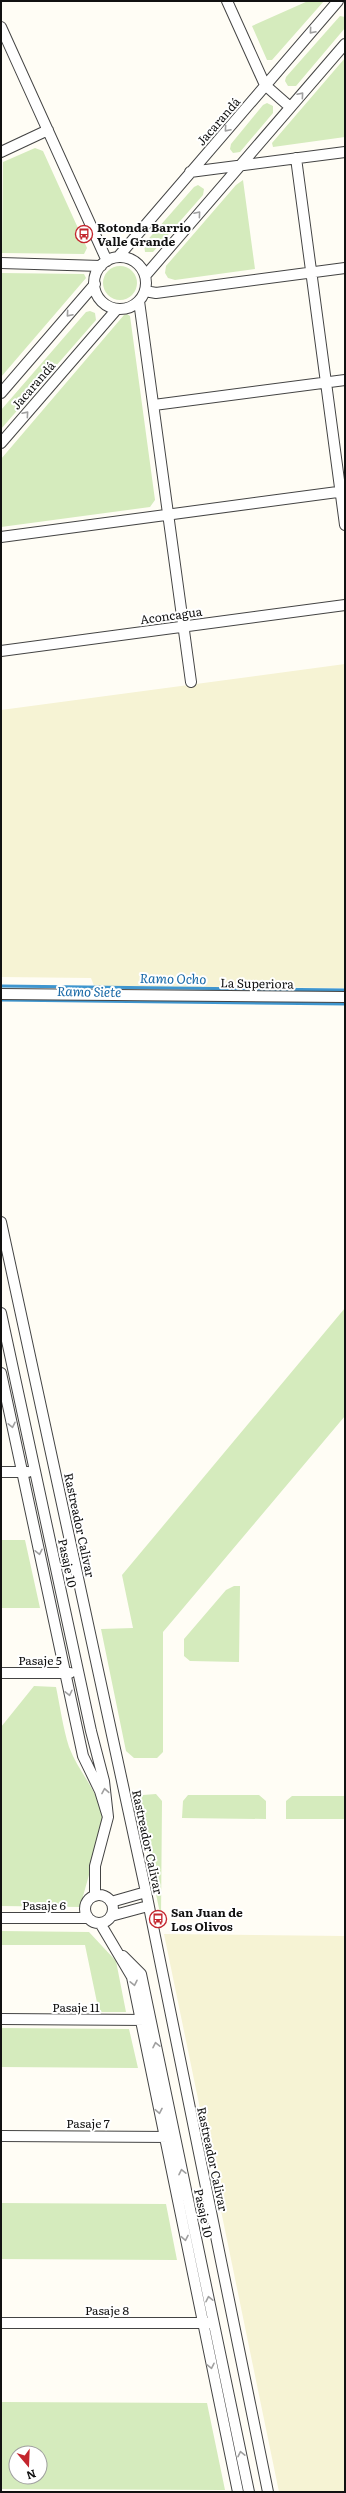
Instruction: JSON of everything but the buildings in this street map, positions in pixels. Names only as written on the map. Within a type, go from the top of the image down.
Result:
[{"type":"street","points":[[227,1],[265,85],[290,107]]},
{"type":"street","name":"Jacarandá","points":[[1,393],[94,284],[95,278],[104,263],[118,257],[338,1]]},
{"type":"street","points":[[1,27],[48,130],[104,263],[1,263]]},
{"type":"street","points":[[145,276],[345,44]]},
{"type":"street","points":[[1,152],[48,130]]},
{"type":"street","points":[[190,172],[345,152]]},
{"type":"street","points":[[296,158],[326,382],[343,492],[345,525]]},
{"type":"street","points":[[94,284],[99,298],[110,307],[117,309],[129,307],[139,301],[145,291],[145,276],[138,264],[132,260],[118,257]]},
{"type":"street","points":[[145,291],[156,293],[345,268]]},
{"type":"street","points":[[139,301],[191,682]]},
{"type":"street","name":"Jacarandá","points":[[1,443],[117,309]]},
{"type":"street","points":[[154,405],[345,380]]},
{"type":"street","points":[[1,537],[343,492]]},
{"type":"street","name":"Aconcagua","points":[[1,651],[345,605]]},
{"type":"street","name":"La Superiora","points":[[1,994],[345,997]]},
{"type":"street","name":"Rastreador Calivar","points":[[1,1222],[146,1892],[268,2492]]},
{"type":"street","name":"Pasaje 10","points":[[1,1313],[78,1672],[104,1781],[108,1818],[95,1866],[95,1896]]},
{"type":"street","points":[[1,1373],[64,1673],[83,1756],[100,1791],[108,1818]]},
{"type":"street","points":[[1,1472],[36,1472]]},
{"type":"street","name":"Pasaje 5","points":[[1,1673],[78,1672]]},
{"type":"street","points":[[111,1902],[146,1892]]},
{"type":"street","points":[[111,1916],[111,1902],[104,1896],[95,1896],[85,1905],[87,1918],[100,1924],[111,1916],[148,1906]]},
{"type":"street","name":"Pasaje 6","points":[[1,1918],[87,1918]]},
{"type":"street","name":"Pasaje 10","points":[[100,1924],[132,1977],[146,2020],[175,2137],[249,2492]]},
{"type":"street","name":"Pasaje 11","points":[[1,2020],[146,2020]]},
{"type":"street","name":"Pasaje 10","points":[[146,2020],[164,2137],[238,2492]]},
{"type":"street","name":"Pasaje 7","points":[[1,2136],[175,2137]]},
{"type":"street","name":"Pasaje 8","points":[[1,2323],[214,2323]]},
{"type":"shaded area","points":[[345,664],[345,988],[94,986],[91,978],[1,977],[1,710]]},
{"type":"shaded area","points":[[164,1934],[345,1936],[345,2492],[279,2492]]},
{"type":"green space","points":[[308,1],[324,1],[272,60],[267,60],[252,26]]},
{"type":"green space","points":[[340,16],[345,17],[345,28],[296,86],[288,86],[285,81],[286,77]]},
{"type":"green space","points":[[345,58],[345,137],[273,147],[272,143]]},
{"type":"green space","points":[[267,103],[273,106],[273,113],[240,152],[233,153],[230,149],[231,144],[263,105]]},
{"type":"green space","points":[[35,148],[43,151],[87,248],[84,254],[2,253],[3,162]]},
{"type":"green space","points":[[243,180],[255,269],[175,280],[168,278],[165,273],[166,266],[236,185]]},
{"type":"green space","points":[[198,185],[204,189],[203,195],[153,252],[145,252],[144,244],[194,187]]},
{"type":"green space","points":[[123,266],[132,271],[136,276],[136,290],[132,295],[127,299],[117,300],[113,299],[104,290],[103,280],[104,276],[113,267]]},
{"type":"green space","points":[[1,273],[84,274],[86,278],[1,377]]},
{"type":"green space","points":[[90,311],[95,313],[96,320],[1,429],[1,410],[86,312]]},
{"type":"green space","points":[[127,314],[130,316],[155,500],[150,507],[1,527],[1,459],[124,315]]},
{"type":"green space","points":[[345,1308],[345,1416],[163,1632],[163,1752],[157,1758],[134,1758],[126,1751],[101,1629],[133,1628],[122,1575]]},
{"type":"green space","points":[[1,1540],[25,1540],[40,1608],[1,1608]]},
{"type":"green space","points":[[234,1586],[240,1586],[239,1662],[190,1661],[184,1656],[184,1639],[226,1590]]},
{"type":"green space","points":[[34,1686],[56,1687],[63,1725],[69,1747],[73,1757],[95,1794],[102,1814],[103,1825],[80,1907],[1,1906],[1,1727]]},
{"type":"green space","points":[[156,1794],[162,1801],[161,1918],[137,1803],[143,1795]]},
{"type":"green space","points":[[188,1795],[259,1795],[266,1801],[266,1819],[182,1818],[183,1801]]},
{"type":"green space","points":[[292,1796],[345,1796],[345,1819],[286,1819],[286,1801]]},
{"type":"green space","points":[[1,1931],[89,1932],[116,1961],[126,2012],[99,2012],[85,1945],[1,1945]]},
{"type":"green space","points":[[1,2028],[129,2029],[138,2068],[1,2067]]},
{"type":"green space","points":[[1,2203],[166,2204],[177,2260],[1,2259]]},
{"type":"green space","points":[[1,2402],[207,2403],[225,2490],[1,2489]]},
{"type":"waterway","name":"Ramo Ocho","points":[[1,986],[345,990]]},
{"type":"waterway","name":"Ramo Siete","points":[[1,1000],[345,1004]]},
{"type":"place","name":"Rotonda Barrio Valle Grande","points":[[84,234]]},
{"type":"place","name":"San Juan de Los Olivos","points":[[158,1919]]}]
